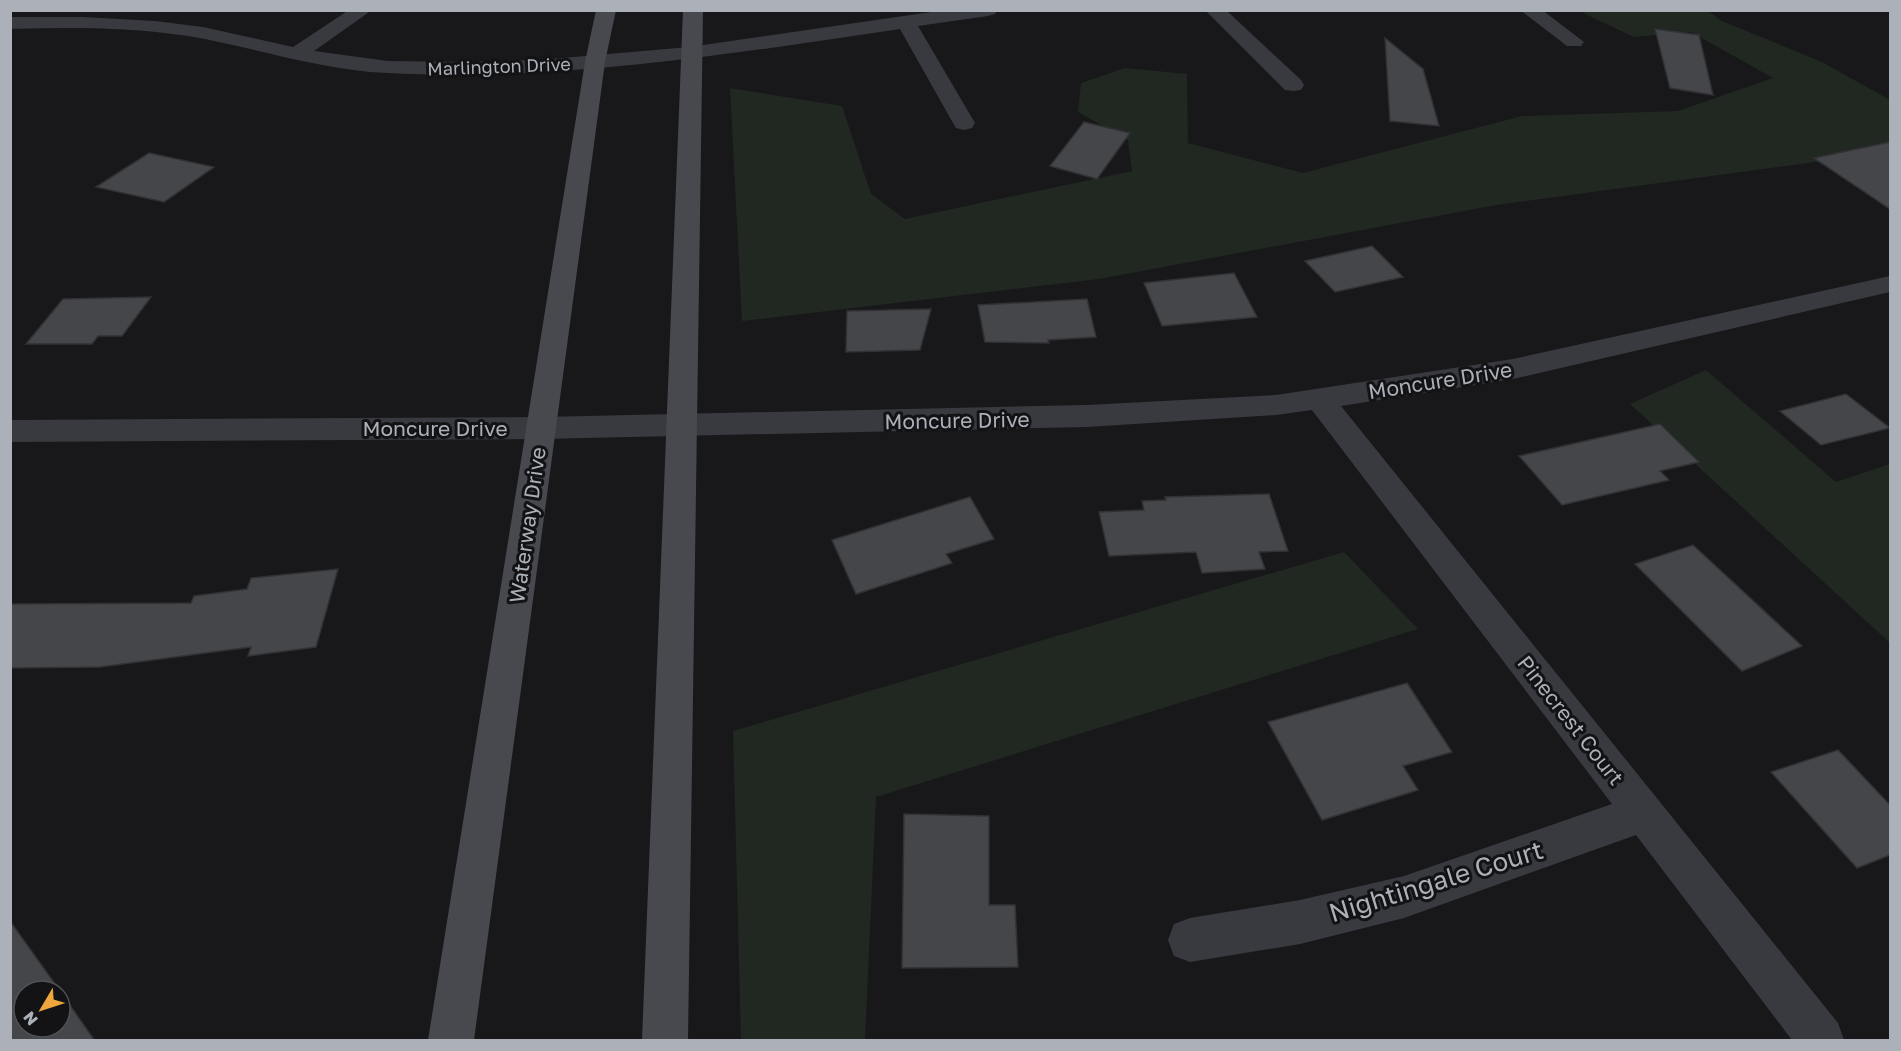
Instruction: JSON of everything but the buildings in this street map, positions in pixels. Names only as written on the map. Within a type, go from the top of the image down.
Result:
[{"type":"street","points":[[299,52],[363,10]]},
{"type":"street","name":"Waterway Drive","points":[[451,1041],[595,62],[606,10]]},
{"type":"street","points":[[665,1041],[693,10]]},
{"type":"street","name":"Marlington Drive","points":[[10,23],[119,16],[344,63],[418,69],[505,68],[692,53],[988,10]]},
{"type":"street","points":[[1214,10],[1293,85]]},
{"type":"street","points":[[1529,10],[1574,42]]},
{"type":"street","points":[[906,22],[964,123]]},
{"type":"street","name":"Moncure Drive","points":[[10,431],[541,428],[924,421],[1087,416],[1276,405],[1513,369],[1890,284]]},
{"type":"street","name":"Pinecrest Court","points":[[1320,400],[1821,1041]]},
{"type":"street","name":"Nightingale Court","points":[[1190,940],[1300,922],[1404,897],[1643,813]]},
{"type":"shaded area","points":[[1593,10],[1708,11],[1722,21],[1822,62],[1890,100],[1890,152],[1496,205],[1099,279],[742,321],[730,88],[842,106],[871,194],[905,219],[1132,171],[1128,140],[1078,112],[1081,83],[1125,68],[1187,74],[1188,143],[1303,173],[1522,116],[1678,111],[1773,78],[1691,32],[1634,37],[1583,13]]},
{"type":"shaded area","points":[[1706,370],[1836,482],[1890,464],[1890,643],[1630,404]]},
{"type":"shaded area","points":[[1344,552],[1418,629],[876,797],[865,1040],[741,1040],[733,731]]}]
